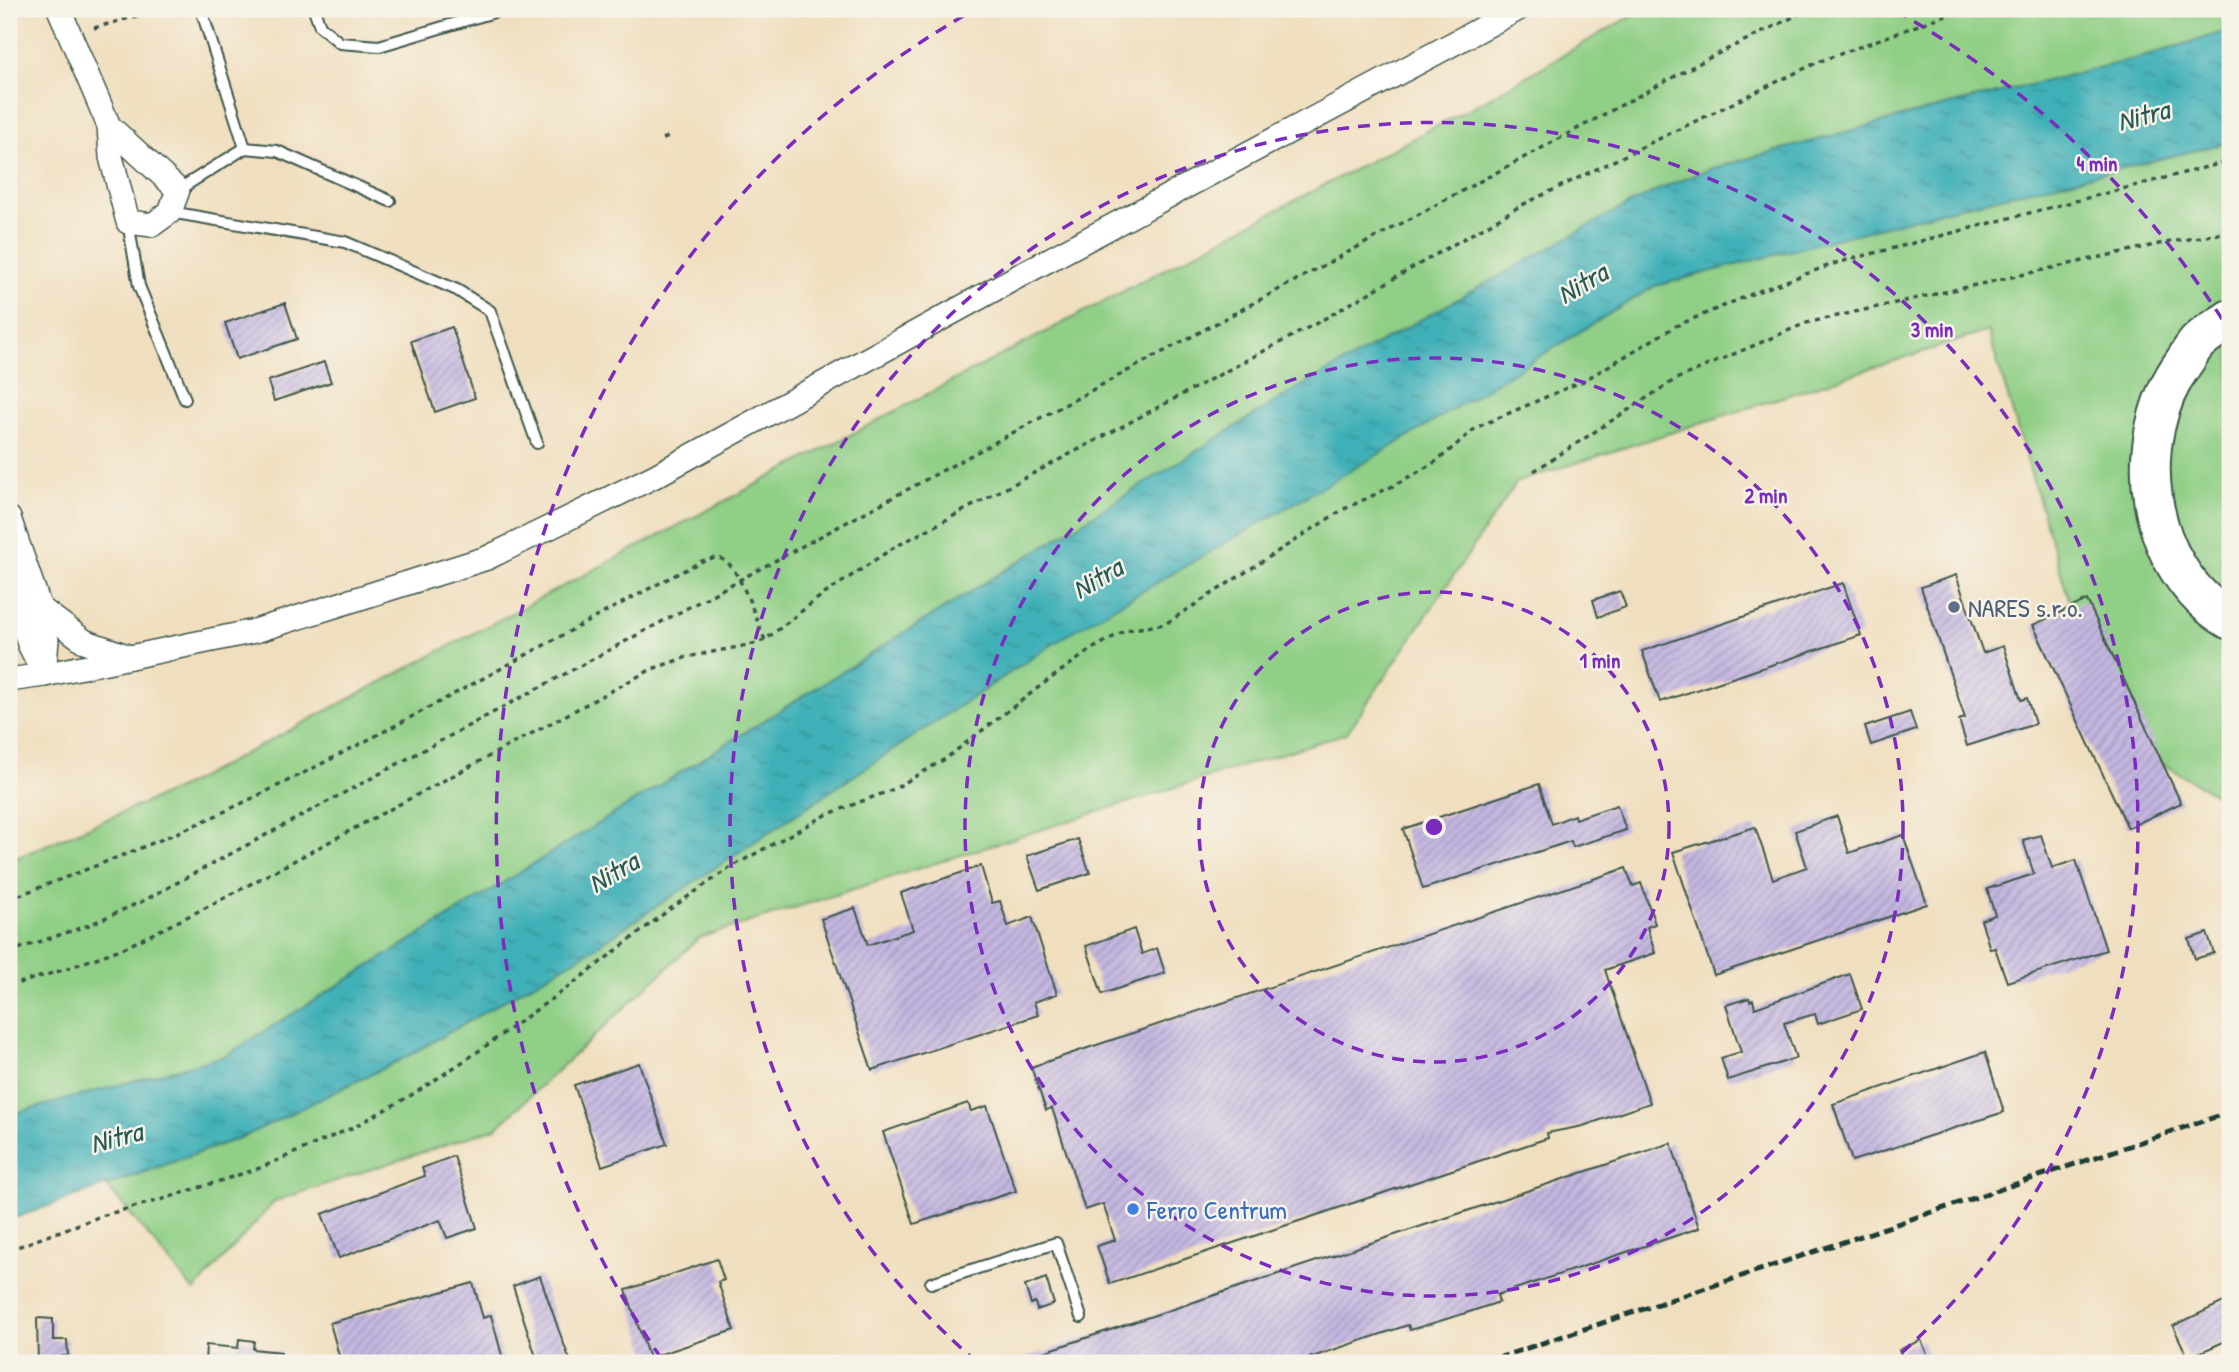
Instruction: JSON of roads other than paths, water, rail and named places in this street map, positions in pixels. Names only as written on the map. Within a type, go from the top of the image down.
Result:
[{"type":"highway","points":[[2230,319],[2199,341],[2173,376],[2157,415],[2150,453],[2150,492],[2174,562],[2196,592],[2230,620]]},
{"type":"highway","points":[[2230,337],[2209,354],[2186,381],[2169,421],[2162,454],[2164,489],[2173,528],[2187,557],[2206,584],[2230,603]]},
{"type":"street","points":[[59,9],[109,126],[111,157],[128,222],[152,225],[170,212],[178,190],[109,126]]},
{"type":"street","points":[[9,680],[255,631],[487,558],[655,476],[1015,278],[1518,9]]},
{"type":"street","points":[[9,518],[17,542],[29,608],[47,640],[44,675]]},
{"type":"street","points":[[29,608],[59,620],[84,641],[130,657]]},
{"type":"street","points":[[9,637],[29,608]]},
{"type":"lane","points":[[201,9],[245,148]]},
{"type":"lane","points":[[314,9],[320,26],[340,43],[379,47],[503,9]]},
{"type":"lane","points":[[178,190],[245,148],[277,151],[390,201]]},
{"type":"lane","points":[[170,212],[345,242],[457,290],[490,312],[537,443]]},
{"type":"lane","points":[[128,222],[139,286],[186,399]]},
{"type":"lane","points":[[930,1283],[1056,1243],[1081,1317]]},
{"type":"water","name":"Nitra","points":[[2230,30],[2230,142],[1943,211],[1655,286],[1398,443],[1070,633],[583,955],[408,1056],[245,1136],[9,1220],[9,1115],[225,1056],[1293,391],[1614,212],[1662,188],[1710,169],[1905,116],[2143,57]]},
{"type":"railway","points":[[1483,1363],[2230,1112]]},
{"type":"place","name":"NARES s.r.o.","points":[[1954,607]]},
{"type":"place","name":"Ferro Centrum","points":[[1133,1209]]}]
